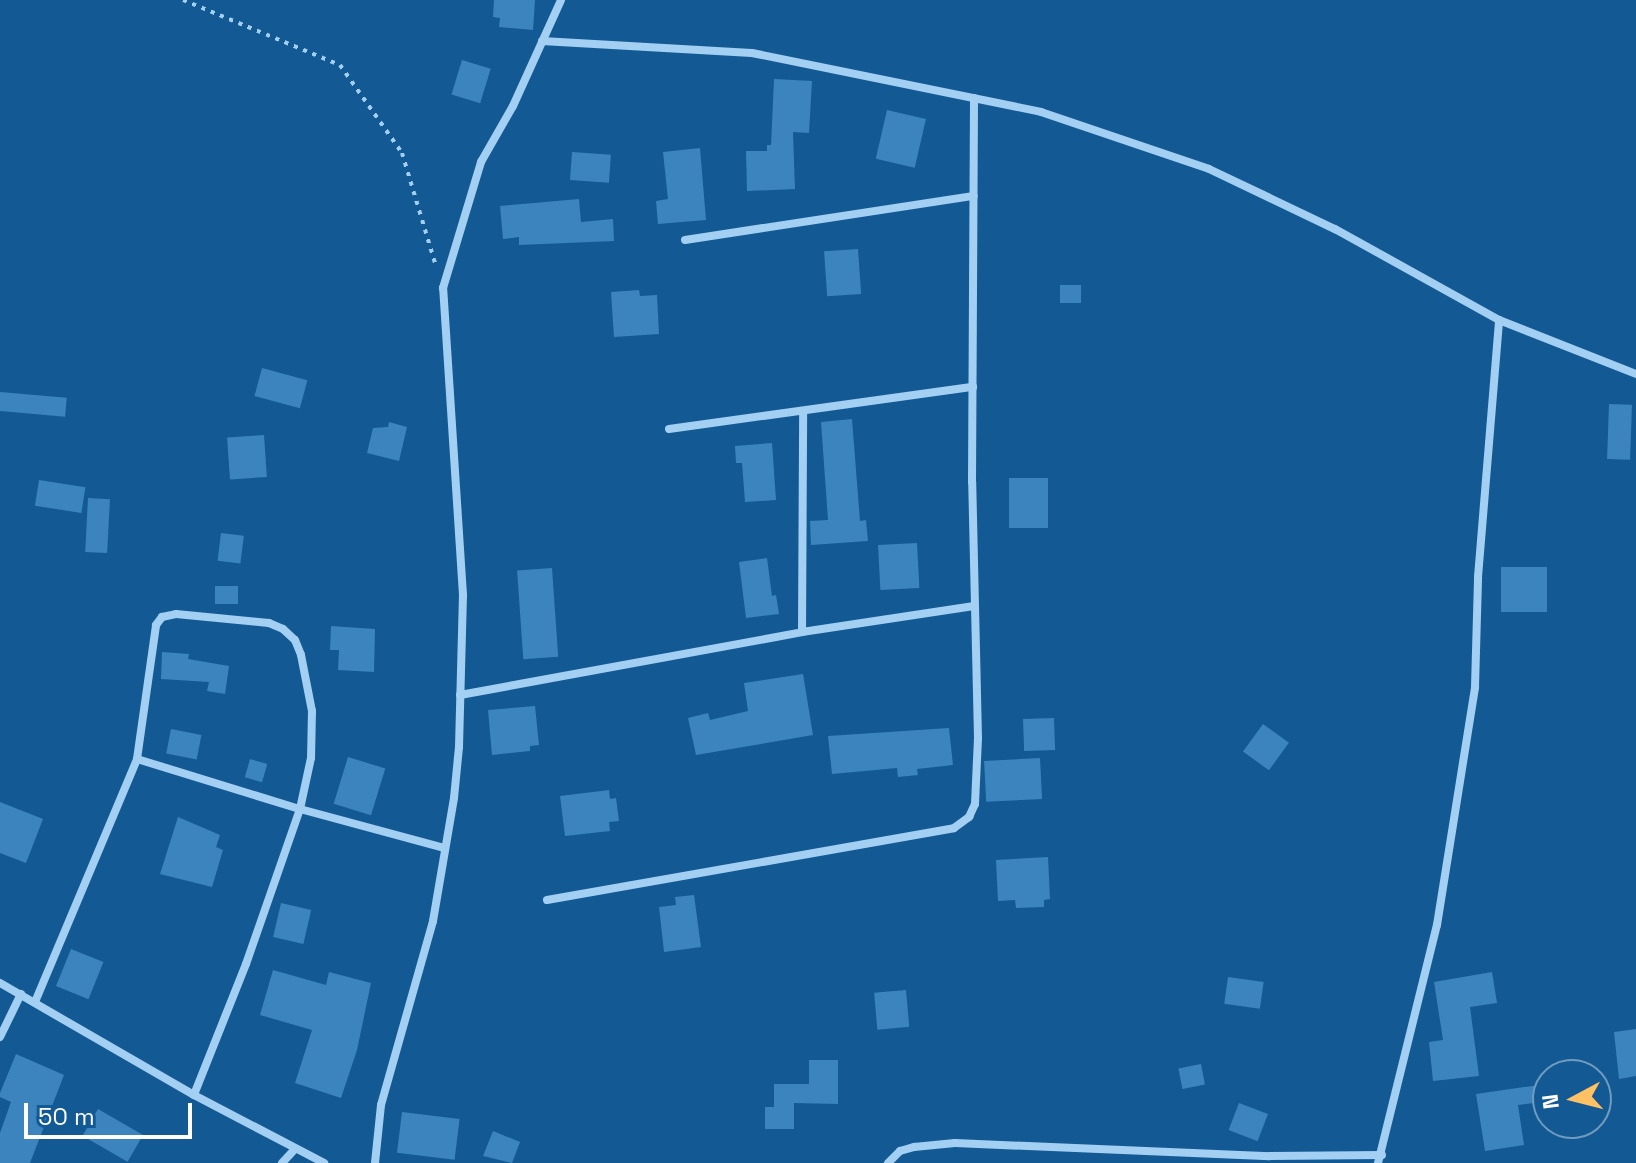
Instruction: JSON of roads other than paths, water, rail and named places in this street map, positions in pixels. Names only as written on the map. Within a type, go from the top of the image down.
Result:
[{"type":"street","points":[[375,1163],[381,1105],[433,921],[454,798],[463,595],[443,288],[481,162],[513,106],[561,0]]},
{"type":"street","points":[[542,41],[752,53],[1041,112],[1209,169],[1335,229],[1499,320],[1636,374]]},
{"type":"street","points":[[547,900],[954,828],[969,817],[975,804],[978,738],[974,606],[974,98]]},
{"type":"street","points":[[685,240],[974,196]]},
{"type":"street","points":[[888,1163],[900,1151],[955,1143],[1380,1159],[1437,925],[1475,687],[1478,577],[1499,320]]},
{"type":"street","points":[[669,429],[973,387]]},
{"type":"street","points":[[802,632],[803,411]]},
{"type":"street","points":[[460,695],[802,632],[974,606]]},
{"type":"street","points":[[35,1002],[137,759],[153,642],[162,617],[176,614],[269,623],[283,629],[295,640],[312,711],[311,758],[300,809],[194,1095]]},
{"type":"street","points":[[137,759],[300,809],[445,848]]},
{"type":"street","points":[[0,983],[194,1095],[324,1163]]},
{"type":"street","points":[[0,1037],[21,994]]},
{"type":"street","points":[[282,1163],[294,1150]]}]
